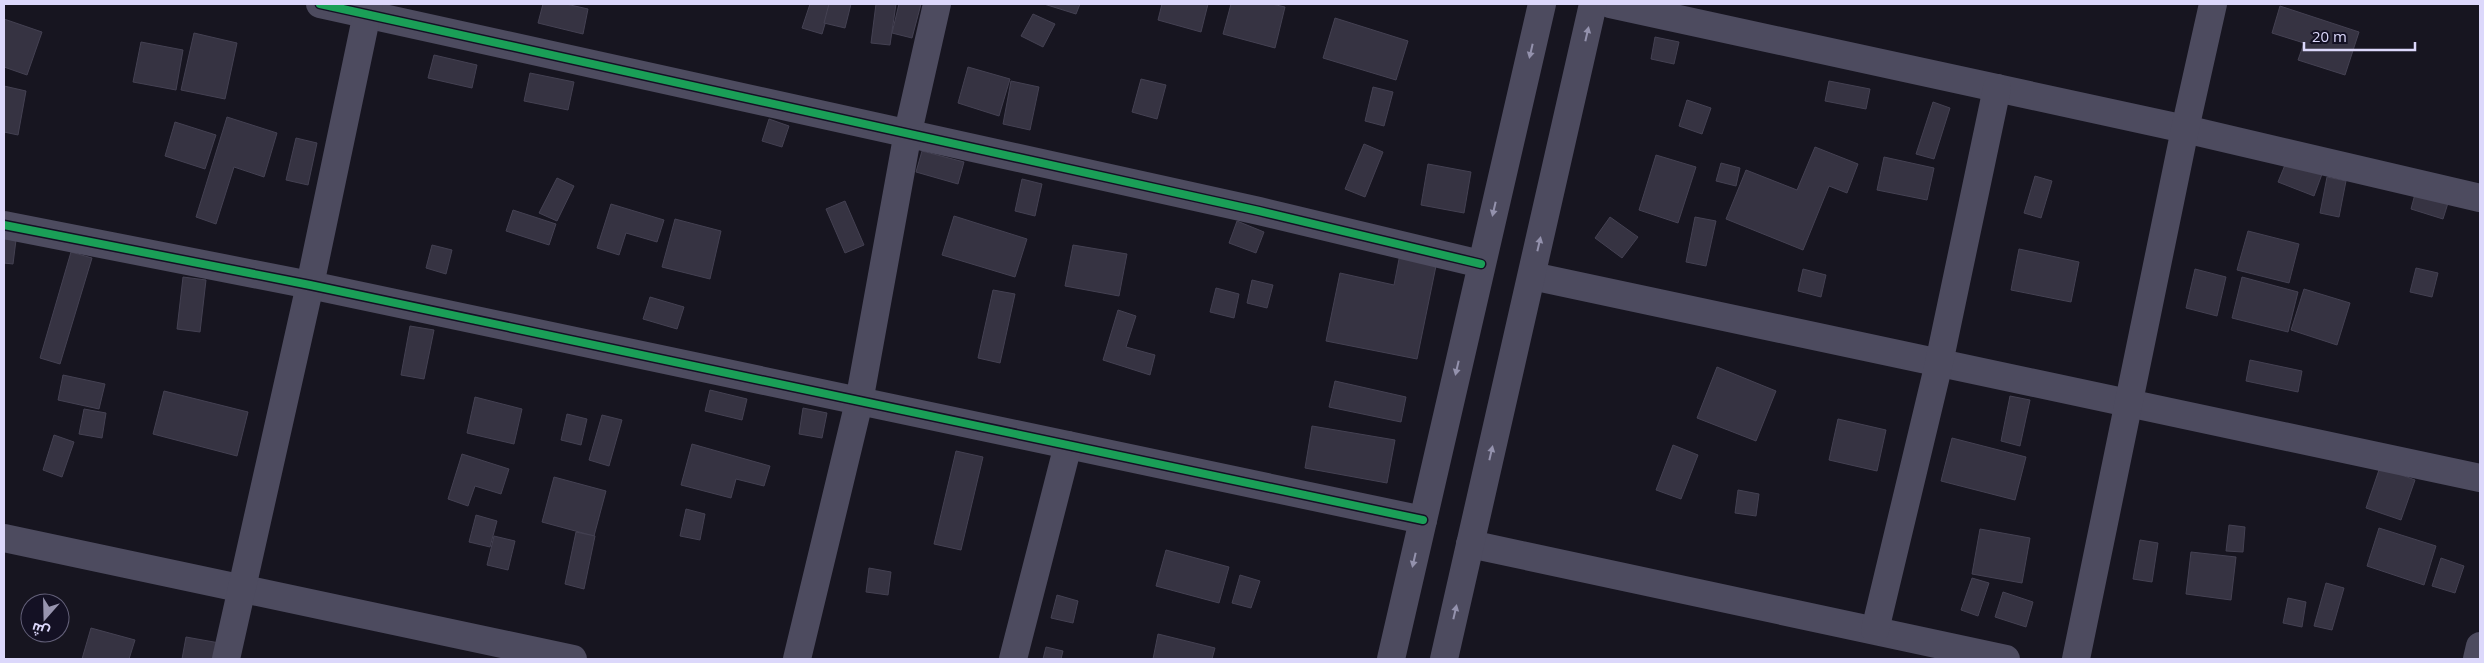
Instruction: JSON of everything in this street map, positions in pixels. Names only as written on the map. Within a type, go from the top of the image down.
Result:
[{"type":"street","points":[[320,4],[368,8],[908,132],[1259,210],[1481,264]]},
{"type":"street","points":[[797,659],[859,402],[908,132],[937,4]]},
{"type":"street","points":[[1391,659],[1542,4]]},
{"type":"street","points":[[1444,659],[1593,4]]},
{"type":"street","points":[[1610,4],[2185,129],[2480,198]]},
{"type":"street","points":[[2076,659],[2185,129],[2213,4]]},
{"type":"street","points":[[226,659],[310,285],[368,8]]},
{"type":"street","points":[[1875,630],[1939,363],[1997,88]]},
{"type":"street","points":[[4,225],[310,285],[1423,520]]},
{"type":"street","points":[[1532,276],[2480,478]]},
{"type":"street","points":[[1013,659],[1068,445]]},
{"type":"street","points":[[4,538],[573,659]]},
{"type":"street","points":[[1470,544],[2006,659]]},
{"type":"street","points":[[2477,659],[2480,646]]},
{"type":"building","points":[[543,4],[566,4],[588,9],[583,34],[538,23]]},
{"type":"building","points":[[810,4],[831,4],[822,34],[802,28]]},
{"type":"building","points":[[829,4],[851,4],[845,28],[824,23]]},
{"type":"building","points":[[876,4],[896,4],[890,45],[871,43]]},
{"type":"building","points":[[899,4],[921,4],[912,38],[892,33]]},
{"type":"building","points":[[1044,4],[1080,4],[1076,14]]},
{"type":"building","points":[[1162,4],[1208,4],[1201,32],[1158,20]]},
{"type":"building","points":[[1231,4],[1272,4],[1285,7],[1275,48],[1223,34]]},
{"type":"building","points":[[2280,6],[2359,32],[2345,75],[2298,60],[2304,43],[2272,33]]},
{"type":"building","points":[[1033,14],[1055,24],[1043,47],[1021,36]]},
{"type":"building","points":[[1335,18],[1408,41],[1396,80],[1323,58]]},
{"type":"building","points":[[4,19],[42,32],[27,75],[4,67]]},
{"type":"building","points":[[194,33],[237,43],[225,99],[181,90]]},
{"type":"building","points":[[1655,37],[1679,42],[1674,64],[1651,59]]},
{"type":"building","points":[[141,42],[183,50],[176,90],[133,82]]},
{"type":"building","points":[[434,55],[477,65],[472,88],[428,78]]},
{"type":"building","points":[[968,67],[1010,79],[999,116],[958,103]]},
{"type":"building","points":[[530,73],[574,82],[568,110],[524,101]]},
{"type":"building","points":[[1141,79],[1166,85],[1157,119],[1132,112]]},
{"type":"building","points":[[1011,81],[1039,87],[1030,130],[1003,124]]},
{"type":"building","points":[[1829,81],[1870,89],[1866,109],[1825,101]]},
{"type":"building","points":[[4,86],[26,91],[18,135],[4,132]]},
{"type":"building","points":[[1373,87],[1393,92],[1384,126],[1365,121]]},
{"type":"building","points":[[1687,100],[1711,108],[1702,134],[1679,126]]},
{"type":"building","points":[[1933,102],[1950,108],[1934,159],[1916,154]]},
{"type":"building","points":[[227,117],[277,133],[264,177],[234,167],[216,224],[196,217]]},
{"type":"building","points":[[769,119],[789,126],[782,147],[762,141]]},
{"type":"building","points":[[175,122],[216,135],[205,169],[165,156]]},
{"type":"building","points":[[296,138],[317,143],[308,185],[286,180]]},
{"type":"building","points":[[1364,144],[1383,152],[1365,197],[1345,189]]},
{"type":"building","points":[[1815,147],[1858,164],[1847,193],[1829,186],[1803,250],[1726,219],[1746,170],[1797,190]]},
{"type":"building","points":[[922,151],[964,162],[958,184],[916,172]]},
{"type":"building","points":[[1656,155],[1696,167],[1678,223],[1639,210]]},
{"type":"building","points":[[1884,157],[1934,168],[1927,200],[1877,190]]},
{"type":"building","points":[[2287,160],[2322,174],[2314,196],[2278,182]]},
{"type":"building","points":[[1721,163],[1740,168],[1736,186],[1716,181]]},
{"type":"building","points":[[1428,164],[1471,172],[1464,213],[1421,205]]},
{"type":"building","points":[[2035,176],[2052,181],[2041,218],[2024,213]]},
{"type":"building","points":[[2327,177],[2346,181],[2339,217],[2320,213]]},
{"type":"building","points":[[557,178],[574,186],[557,221],[539,213]]},
{"type":"building","points":[[1022,179],[1042,184],[1035,216],[1015,211]]},
{"type":"building","points":[[2415,194],[2448,203],[2443,219],[2411,209]]},
{"type":"building","points":[[845,201],[864,245],[845,253],[826,209]]},
{"type":"building","points":[[611,204],[664,220],[657,242],[626,233],[619,255],[597,248]]},
{"type":"building","points":[[513,210],[556,224],[549,245],[506,231]]},
{"type":"building","points":[[954,216],[1027,239],[1015,277],[942,255]]},
{"type":"building","points":[[1610,217],[1638,237],[1622,258],[1595,238]]},
{"type":"building","points":[[1695,217],[1716,221],[1706,266],[1686,262]]},
{"type":"building","points":[[675,219],[721,231],[710,279],[662,267]]},
{"type":"building","points":[[1237,221],[1264,232],[1256,253],[1229,243]]},
{"type":"building","points":[[2248,231],[2299,244],[2289,283],[2237,270]]},
{"type":"building","points":[[4,239],[16,240],[13,264],[4,263]]},
{"type":"building","points":[[432,245],[452,250],[446,274],[426,268]]},
{"type":"building","points":[[1073,245],[1127,254],[1119,296],[1065,286]]},
{"type":"building","points":[[2019,249],[2079,262],[2071,302],[2011,290]]},
{"type":"building","points":[[71,252],[92,258],[60,364],[40,358]]},
{"type":"building","points":[[1400,254],[1437,261],[1417,359],[1326,341],[1340,273],[1394,285]]},
{"type":"building","points":[[2416,268],[2438,273],[2432,297],[2410,292]]},
{"type":"building","points":[[1803,269],[1826,275],[1821,297],[1798,291]]},
{"type":"building","points":[[2195,269],[2226,277],[2217,316],[2186,308]]},
{"type":"building","points":[[183,277],[206,280],[200,332],[177,329]]},
{"type":"building","points":[[2242,277],[2298,292],[2288,332],[2232,318]]},
{"type":"building","points":[[1252,280],[1273,285],[1267,308],[1247,303]]},
{"type":"building","points":[[1216,288],[1239,294],[1234,318],[1210,312]]},
{"type":"building","points":[[2304,289],[2350,303],[2337,345],[2291,330]]},
{"type":"building","points":[[993,290],[1015,294],[1000,363],[978,358]]},
{"type":"building","points":[[650,297],[684,307],[677,329],[643,319]]},
{"type":"building","points":[[1118,310],[1136,316],[1126,347],[1155,355],[1150,375],[1103,360]]},
{"type":"building","points":[[410,326],[434,330],[424,379],[401,375]]},
{"type":"building","points":[[2250,360],[2302,371],[2298,392],[2246,381]]},
{"type":"building","points":[[1717,367],[1776,391],[1756,441],[1697,418]]},
{"type":"building","points":[[63,375],[105,384],[99,409],[58,400]]},
{"type":"building","points":[[1335,381],[1406,397],[1401,422],[1329,407]]},
{"type":"building","points":[[710,390],[747,399],[742,420],[705,411]]},
{"type":"building","points":[[164,391],[248,412],[237,456],[153,434]]},
{"type":"building","points":[[2010,396],[2030,400],[2020,446],[2001,441]]},
{"type":"building","points":[[475,397],[522,409],[514,444],[467,433]]},
{"type":"building","points":[[803,408],[827,413],[822,438],[799,434]]},
{"type":"building","points":[[84,409],[106,413],[102,438],[79,434]]},
{"type":"building","points":[[567,414],[587,419],[581,445],[561,440]]},
{"type":"building","points":[[602,415],[622,420],[609,466],[589,460]]},
{"type":"building","points":[[1838,419],[1886,430],[1877,471],[1829,460]]},
{"type":"building","points":[[1312,426],[1395,440],[1387,483],[1305,468]]},
{"type":"building","points":[[54,435],[74,442],[62,477],[43,470]]},
{"type":"building","points":[[1952,438],[2026,457],[2015,500],[1941,481]]},
{"type":"building","points":[[692,444],[770,466],[764,486],[736,479],[731,498],[681,485]]},
{"type":"building","points":[[1673,445],[1698,455],[1681,499],[1656,490]]},
{"type":"building","points":[[956,451],[983,457],[961,550],[934,544]]},
{"type":"building","points":[[462,454],[509,469],[501,494],[475,486],[468,506],[448,499]]},
{"type":"building","points":[[2380,467],[2415,480],[2401,520],[2366,508]]},
{"type":"building","points":[[554,477],[606,491],[594,536],[542,522]]},
{"type":"building","points":[[1738,490],[1759,494],[1756,516],[1735,513]]},
{"type":"building","points":[[686,509],[705,514],[700,540],[680,536]]},
{"type":"building","points":[[476,515],[497,521],[490,547],[469,542]]},
{"type":"building","points":[[2229,525],[2245,527],[2243,552],[2226,551]]},
{"type":"building","points":[[2379,528],[2436,546],[2424,585],[2367,566]]},
{"type":"building","points":[[1980,529],[2030,538],[2022,583],[1972,574]]},
{"type":"building","points":[[576,532],[595,536],[584,589],[565,584]]},
{"type":"building","points":[[494,536],[515,541],[508,570],[487,565]]},
{"type":"building","points":[[2140,540],[2158,543],[2152,582],[2133,579]]},
{"type":"building","points":[[1166,550],[1229,567],[1219,603],[1156,586]]},
{"type":"building","points":[[2191,552],[2236,557],[2231,600],[2186,594]]},
{"type":"building","points":[[2441,558],[2464,566],[2455,593],[2432,586]]},
{"type":"building","points":[[869,568],[891,572],[888,595],[866,592]]},
{"type":"building","points":[[1240,575],[1260,581],[1251,608],[1232,603]]},
{"type":"building","points":[[1972,578],[1989,583],[1978,616],[1961,610]]},
{"type":"building","points":[[2326,583],[2344,588],[2332,630],[2314,626]]},
{"type":"building","points":[[2003,592],[2033,602],[2026,627],[1995,617]]},
{"type":"building","points":[[1057,595],[1078,601],[1073,623],[1051,618]]},
{"type":"building","points":[[2288,598],[2306,602],[2302,627],[2283,623]]},
{"type":"building","points":[[91,628],[135,640],[129,659],[82,659]]},
{"type":"building","points":[[1158,634],[1215,648],[1212,659],[1153,659]]},
{"type":"building","points":[[186,637],[225,644],[222,659],[182,659]]},
{"type":"building","points":[[1046,647],[1063,651],[1061,659],[1043,659]]},
{"type":"cycle path","points":[[320,4],[1259,211],[1481,264]]},
{"type":"cycle path","points":[[4,225],[310,285],[1423,520]]}]
